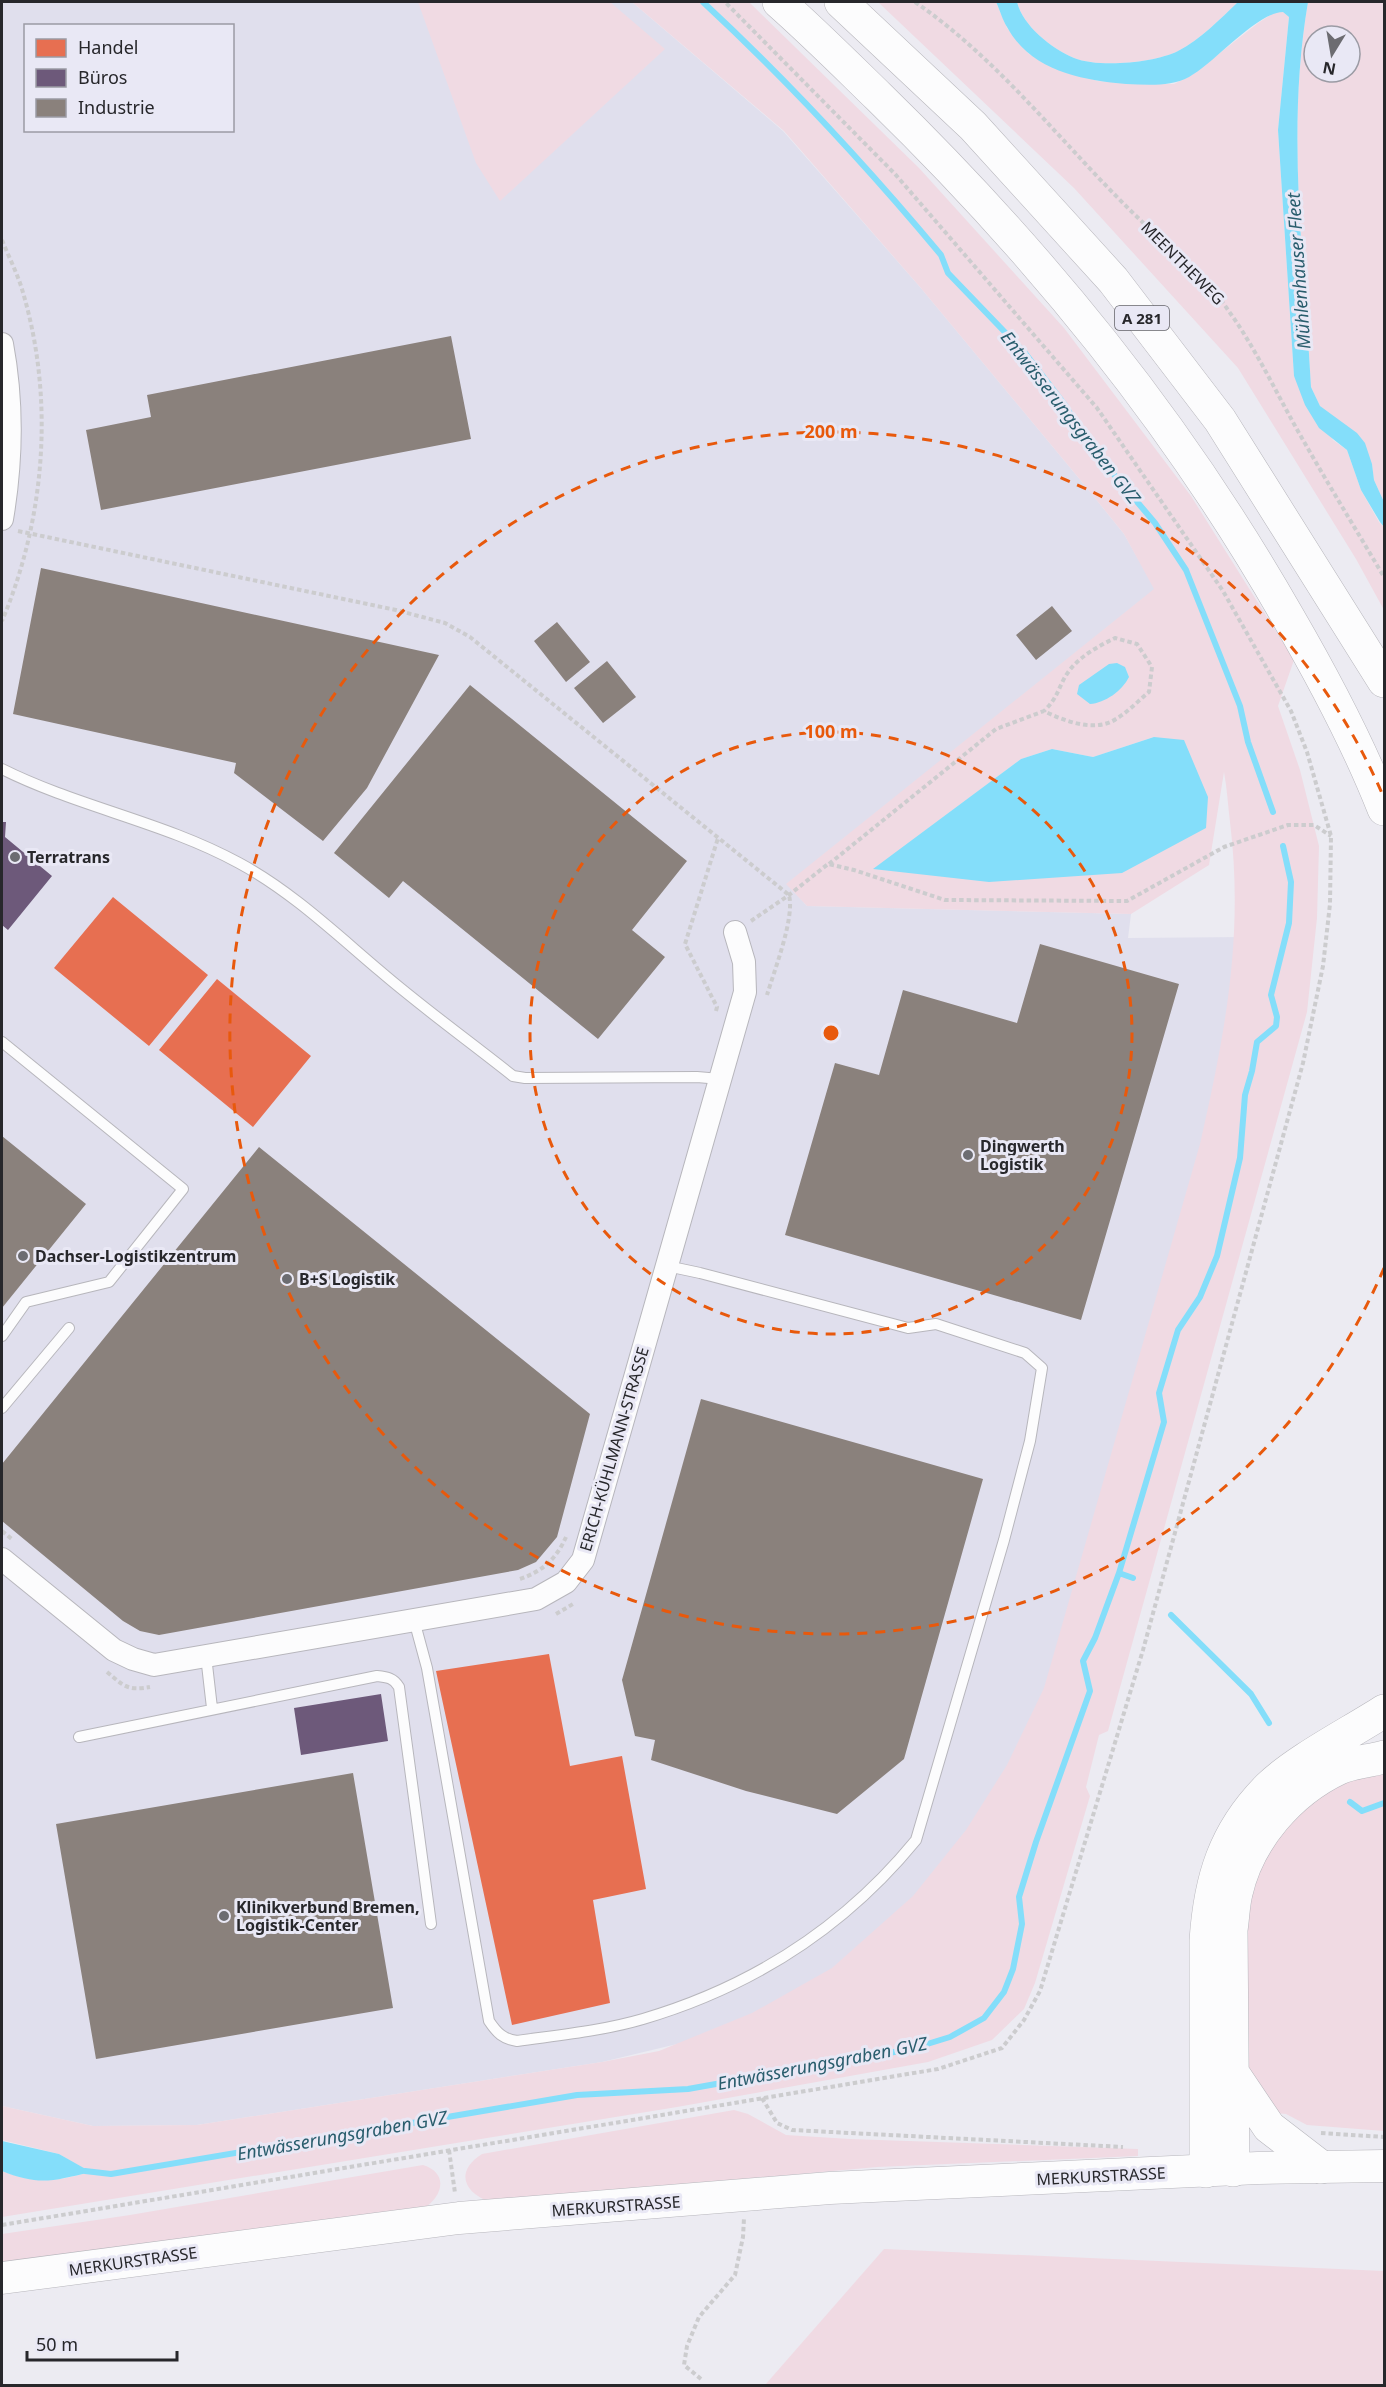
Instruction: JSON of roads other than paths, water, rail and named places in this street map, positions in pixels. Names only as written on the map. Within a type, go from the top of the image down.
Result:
[{"type":"highway","name":"A 281","points":[[779,2],[935,152],[991,211],[1075,307],[1139,387],[1191,460],[1258,563],[1326,683],[1384,809]]},
{"type":"highway","name":"A 281","points":[[841,2],[973,126],[1113,280],[1220,420],[1384,681]]},
{"type":"highway","points":[[1220,2170],[1206,1941],[1208,1904],[1216,1870],[1226,1847],[1247,1814],[1269,1787],[1292,1769],[1384,1711]]},
{"type":"highway","points":[[1220,2170],[1231,2144],[1234,2075],[1231,1930],[1236,1892],[1251,1851],[1285,1805],[1311,1784],[1342,1767],[1384,1757]]},
{"type":"highway","points":[[1234,2075],[1269,2127],[1321,2167]]},
{"type":"street","points":[[2,344],[8,382],[11,431],[9,479],[2,519]]},
{"type":"street","name":"ERICH-KÜHLMANN-STRASSE","points":[[2,1559],[114,1650],[154,1665],[536,1599],[566,1582],[583,1560],[745,992],[744,962],[735,932]]},
{"type":"street","name":"MERKURSTRASSE","points":[[2,2278],[459,2218],[830,2188],[1220,2170],[1384,2166]]},
{"type":"lane","points":[[2,769],[46,789],[167,830],[238,862],[277,886],[513,1076],[525,1078],[697,1077],[720,1079]]},
{"type":"lane","points":[[2,1042],[183,1189],[109,1282],[26,1302],[2,1336]]},
{"type":"lane","points":[[414,1620],[427,1668],[489,2021],[495,2031],[506,2040],[517,2041],[641,2020],[692,2002],[759,1971],[809,1941],[838,1918],[895,1866],[916,1840],[983,1615],[1030,1441],[1042,1368],[1025,1353],[936,1324],[908,1328],[667,1266]]},
{"type":"lane","points":[[2,1408],[69,1328]]},
{"type":"lane","points":[[206,1656],[212,1708]]},
{"type":"lane","points":[[79,1737],[377,1676],[388,1677],[396,1681],[399,1687],[431,1924]]},
{"type":"water","name":"Mühlenhauser Fleet","points":[[996,2],[1017,2],[1020,11],[1032,28],[1065,54],[1097,63],[1126,63],[1155,59],[1178,51],[1202,35],[1238,2],[1308,2],[1305,24],[1302,24],[1297,146],[1311,387],[1320,406],[1357,433],[1365,443],[1372,464],[1374,480],[1384,502],[1384,527],[1361,490],[1347,450],[1319,428],[1305,405],[1294,376],[1278,130],[1289,17],[1283,12],[1272,15],[1248,29],[1189,77],[1159,85],[1092,80],[1059,70],[1029,54],[1017,42],[1005,24]]},
{"type":"water","points":[[1117,663],[1125,667],[1129,677],[1112,695],[1090,704],[1077,694],[1079,685],[1109,664]]},
{"type":"water","points":[[1154,737],[1184,740],[1208,797],[1206,828],[1122,873],[989,882],[873,869],[1021,759],[1052,749],[1093,757]]},
{"type":"water","points":[[2,2141],[59,2154],[91,2172],[46,2180],[15,2176],[2,2171]]},
{"type":"waterway","name":"Entwässerungsgraben GVZ","points":[[703,2],[796,93],[912,221],[941,255],[948,273],[1025,353],[1065,405],[1089,445],[1155,523],[1186,570],[1240,706],[1248,742],[1273,812]]},
{"type":"waterway","name":"Entwässerungsgraben GVZ","points":[[85,2171],[111,2174],[577,2095],[688,2089],[911,2049],[950,2037],[984,2018],[1004,1992],[1013,1969],[1022,1924],[1019,1897],[1036,1842],[1090,1691],[1083,1661],[1095,1638],[1119,1573],[1164,1422],[1159,1393],[1178,1330],[1200,1297],[1217,1256],[1240,1158],[1245,1095],[1257,1042],[1276,1026],[1277,1017],[1271,995],[1289,923],[1291,882],[1283,846]]},
{"type":"waterway","points":[[1119,1573],[1133,1578]]},
{"type":"waterway","points":[[1171,1615],[1251,1694],[1269,1723]]},
{"type":"waterway","points":[[1350,1802],[1362,1811],[1384,1803]]},
{"type":"place","name":"Terratrans","points":[[15,857]]},
{"type":"place","name":"Dingwerth Logistik","points":[[968,1155]]},
{"type":"place","name":"Dachser-Logistikzentrum","points":[[23,1256]]},
{"type":"place","name":"B+S Logistik","points":[[287,1279]]},
{"type":"place","name":"Klinikverbund Bremen, Logistik-Center","points":[[224,1916]]}]
